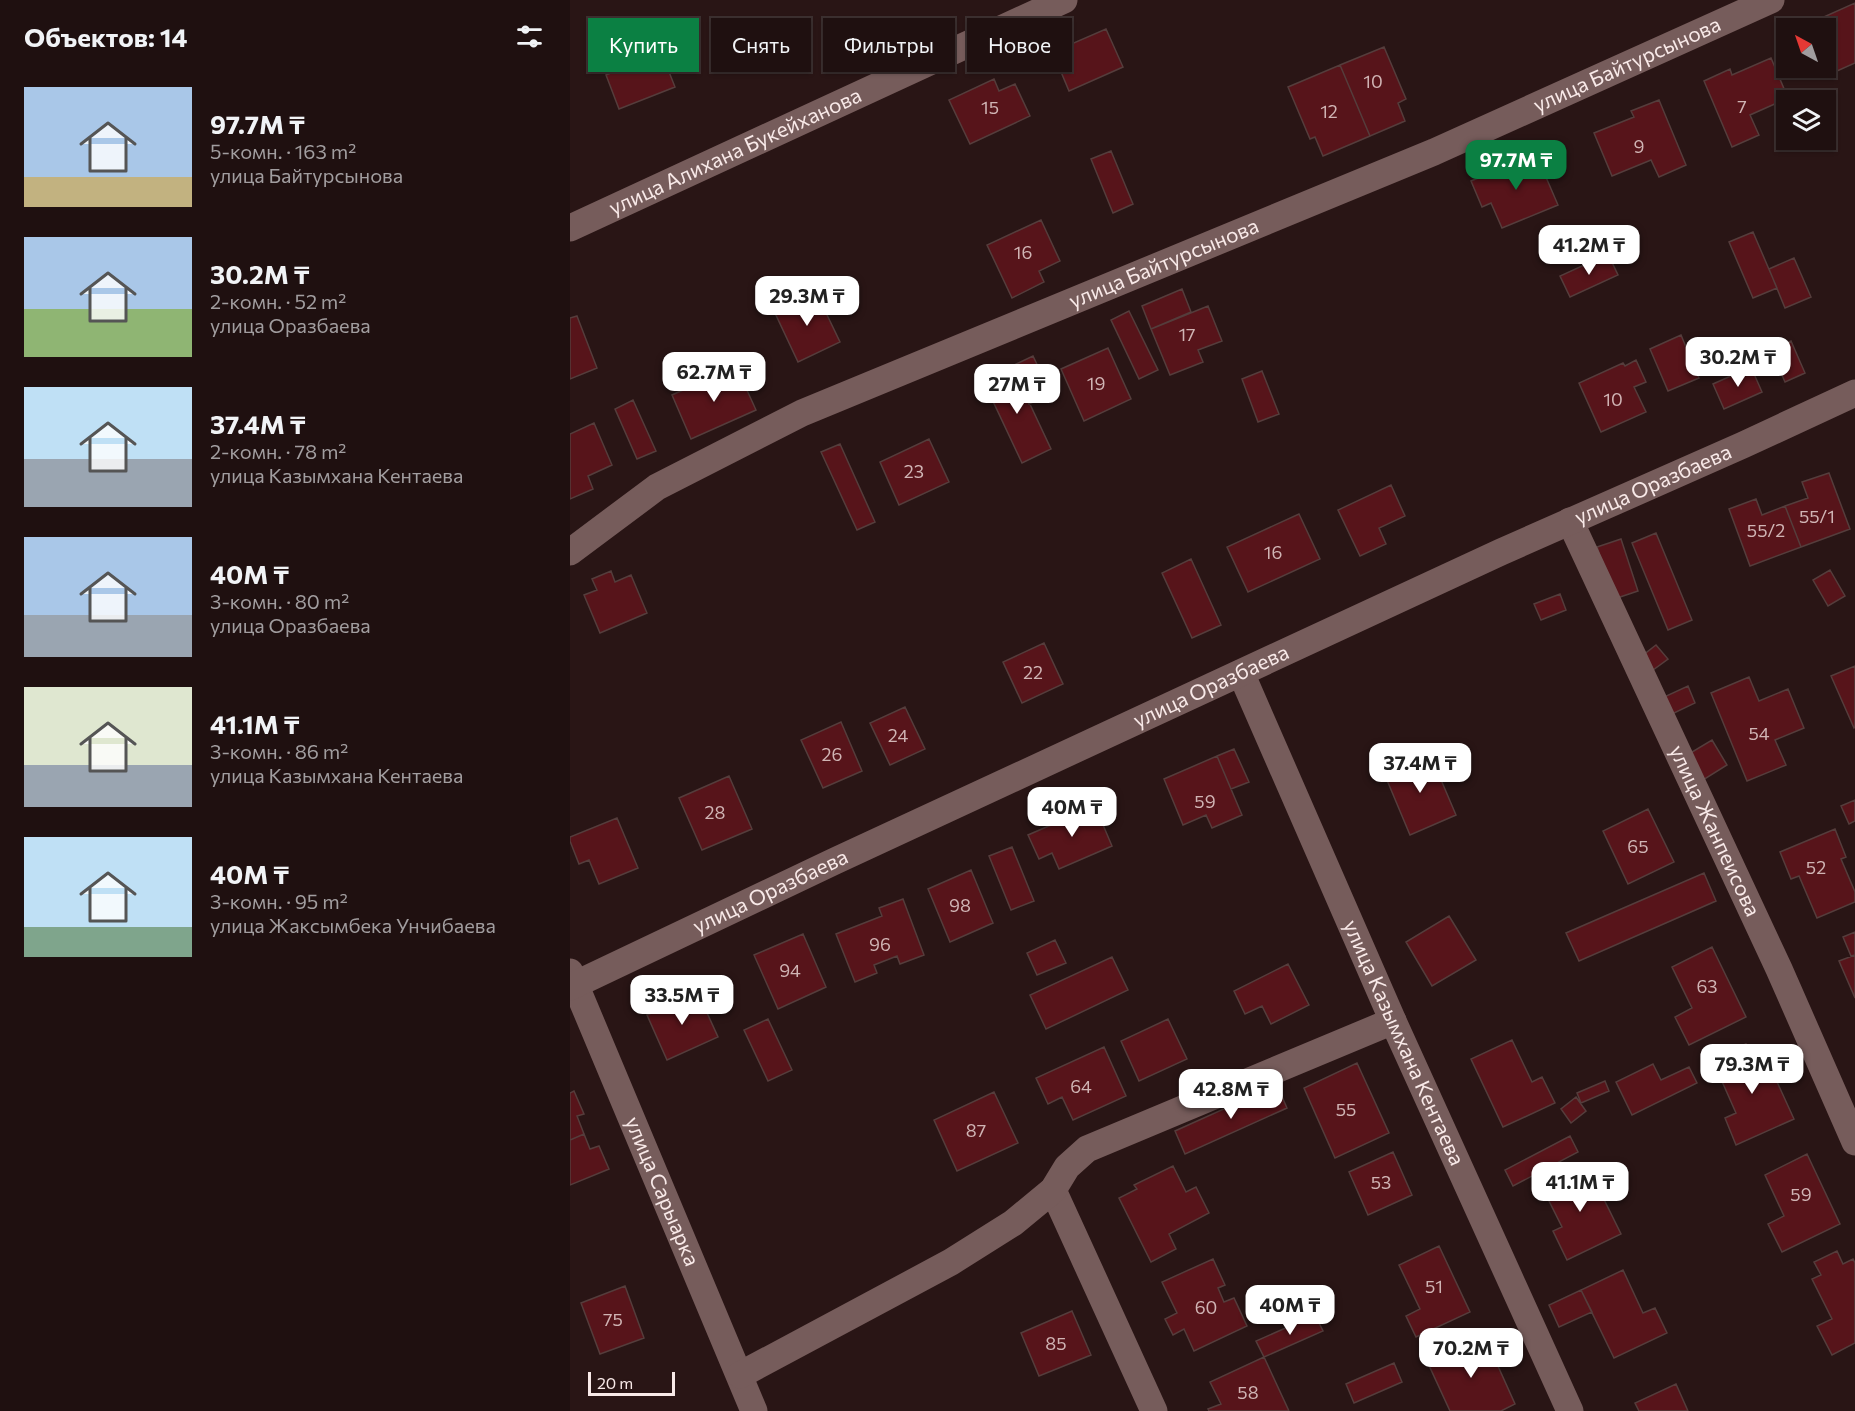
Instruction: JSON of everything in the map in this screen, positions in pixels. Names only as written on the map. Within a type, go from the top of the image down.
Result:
[{"type":"street","name":"улица Алихана Букейханова","points":[[570,228],[1064,0]]},
{"type":"street","name":"улица Байтурсынова","points":[[570,552],[657,487],[802,413],[1434,152],[1771,0]]},
{"type":"street","name":"улица Оразбаева","points":[[572,981],[1570,520],[1743,445],[1855,393]]},
{"type":"street","name":"улица Жанпеисова","points":[[1570,520],[1779,969],[1855,1142]]},
{"type":"street","name":"улица Казымхана Кентаева","points":[[1241,673],[1393,1021],[1570,1411]]},
{"type":"street","name":"улица Сарыарка","points":[[572,981],[754,1411]]},
{"type":"street","points":[[740,1375],[951,1262],[1013,1223],[1053,1190],[1068,1167],[1087,1149],[1393,1021]]},
{"type":"street","points":[[1053,1190],[1154,1411]]},
{"type":"building","points":[[1855,3],[1855,63],[1837,71],[1836,18],[1822,18]]},
{"type":"building","points":[[1106,29],[1123,67],[1069,91],[1061,72],[1072,72],[1072,44]]},
{"type":"building","points":[[1384,47],[1406,99],[1398,103],[1405,121],[1370,136],[1340,65]]},
{"type":"building","points":[[1771,58],[1776,70],[1776,78],[1780,78],[1785,90],[1776,90],[1776,103],[1750,115],[1759,135],[1732,147],[1704,81],[1730,69],[1732,75]]},
{"type":"building","points":[[1340,65],[1370,136],[1323,156],[1315,137],[1310,139],[1288,87]]},
{"type":"building","points":[[613,72],[669,72],[675,87],[619,109],[606,75]]},
{"type":"building","points":[[994,79],[999,91],[1015,84],[1030,116],[970,144],[949,100]]},
{"type":"building","points":[[1659,100],[1686,165],[1659,177],[1651,160],[1612,176],[1594,133],[1634,117],[1631,111]]},
{"type":"building","points":[[1111,151],[1133,204],[1113,213],[1091,159]]},
{"type":"building","points":[[1536,154],[1558,205],[1502,228],[1491,203],[1482,207],[1471,181]]},
{"type":"building","points":[[1041,220],[1060,261],[1039,271],[1044,282],[1012,298],[987,245]]},
{"type":"building","points":[[1753,232],[1777,288],[1753,298],[1729,242]]},
{"type":"building","points":[[1608,254],[1618,275],[1570,297],[1560,276]]},
{"type":"building","points":[[1794,258],[1811,297],[1785,308],[1769,269]]},
{"type":"building","points":[[1182,289],[1191,312],[1151,329],[1142,306]]},
{"type":"building","points":[[816,292],[840,342],[798,362],[775,313]]},
{"type":"building","points":[[1208,306],[1222,341],[1198,350],[1203,362],[1170,375],[1151,329]]},
{"type":"building","points":[[1129,311],[1158,370],[1139,379],[1111,320]]},
{"type":"building","points":[[577,316],[597,368],[570,379],[570,318]]},
{"type":"building","points":[[1681,335],[1699,378],[1668,391],[1650,349]]},
{"type":"building","points":[[1791,341],[1805,373],[1785,382],[1771,350]]},
{"type":"building","points":[[1108,348],[1131,399],[1084,421],[1061,369]]},
{"type":"building","points":[[1033,356],[1051,394],[1029,404],[1012,366]]},
{"type":"building","points":[[1636,360],[1646,382],[1634,387],[1646,412],[1601,432],[1579,383],[1623,363],[1625,366]]},
{"type":"building","points":[[736,366],[756,410],[691,439],[672,395]]},
{"type":"building","points":[[1012,366],[1051,449],[1022,463],[983,380]]},
{"type":"building","points":[[1751,367],[1762,392],[1724,409],[1713,384]]},
{"type":"building","points":[[1262,371],[1279,414],[1258,422],[1242,379]]},
{"type":"building","points":[[633,400],[656,451],[637,459],[615,409]]},
{"type":"building","points":[[594,423],[612,465],[588,476],[593,489],[570,499],[570,434]]},
{"type":"building","points":[[929,439],[949,482],[899,505],[880,462]]},
{"type":"building","points":[[840,444],[875,522],[857,530],[821,452]]},
{"type":"building","points":[[1829,473],[1850,529],[1801,547],[1785,506],[1808,498],[1802,482]]},
{"type":"building","points":[[1391,485],[1405,516],[1379,528],[1386,544],[1360,556],[1338,510]]},
{"type":"building","points":[[1756,499],[1762,515],[1785,506],[1801,547],[1750,566],[1729,509]]},
{"type":"building","points":[[1299,514],[1320,559],[1248,592],[1227,547]]},
{"type":"building","points":[[1656,533],[1692,620],[1668,630],[1632,543]]},
{"type":"building","points":[[1621,539],[1638,591],[1617,598],[1607,579],[1597,547]]},
{"type":"building","points":[[1191,559],[1221,625],[1192,638],[1162,573]]},
{"type":"building","points":[[1830,570],[1845,596],[1828,606],[1813,580]]},
{"type":"building","points":[[611,571],[615,582],[631,575],[647,613],[600,633],[584,595],[597,590],[592,579]]},
{"type":"building","points":[[1560,594],[1566,610],[1541,620],[1534,604]]},
{"type":"building","points":[[1044,643],[1063,684],[1022,703],[1003,662]]},
{"type":"building","points":[[1656,645],[1668,659],[1653,670],[1642,656]]},
{"type":"building","points":[[1855,666],[1855,727],[1854,728],[1831,676]]},
{"type":"building","points":[[1749,677],[1759,701],[1788,689],[1804,728],[1775,740],[1786,765],[1747,781],[1711,693]]},
{"type":"building","points":[[1688,686],[1695,703],[1672,714],[1664,697]]},
{"type":"building","points":[[905,707],[925,749],[890,765],[870,723]]},
{"type":"building","points":[[841,722],[862,771],[823,788],[801,740]]},
{"type":"building","points":[[1712,740],[1727,765],[1703,780],[1687,755]]},
{"type":"building","points":[[1234,749],[1249,782],[1231,789],[1217,756]]},
{"type":"building","points":[[1430,754],[1456,815],[1410,835],[1384,773]]},
{"type":"building","points":[[1217,756],[1242,815],[1212,828],[1206,815],[1183,825],[1164,779]]},
{"type":"building","points":[[729,776],[752,829],[702,850],[679,798]]},
{"type":"building","points":[[1855,800],[1855,821],[1849,824],[1841,806]]},
{"type":"building","points":[[1095,806],[1112,846],[1059,869],[1052,853],[1039,859],[1028,835]]},
{"type":"building","points":[[1648,809],[1674,862],[1628,884],[1603,831]]},
{"type":"building","points":[[617,818],[638,868],[599,884],[589,860],[579,864],[570,837]]},
{"type":"building","points":[[1835,829],[1846,857],[1841,859],[1855,892],[1855,902],[1817,918],[1799,876],[1791,879],[1780,852]]},
{"type":"building","points":[[1012,847],[1034,901],[1011,910],[989,856]]},
{"type":"building","points":[[971,870],[993,923],[950,942],[928,889]]},
{"type":"building","points":[[1704,873],[1716,901],[1579,961],[1566,933]]},
{"type":"building","points":[[903,899],[924,955],[900,964],[897,956],[874,965],[877,973],[855,982],[836,934],[882,916],[879,908]]},
{"type":"building","points":[[1449,916],[1476,960],[1432,986],[1406,942]]},
{"type":"building","points":[[1855,932],[1855,955],[1851,956],[1843,937]]},
{"type":"building","points":[[803,934],[826,987],[778,1009],[754,955]]},
{"type":"building","points":[[1055,940],[1066,963],[1037,975],[1027,953]]},
{"type":"building","points":[[1712,947],[1746,1017],[1689,1045],[1675,1017],[1692,1008],[1672,967]]},
{"type":"building","points":[[1855,955],[1855,998],[1839,961]]},
{"type":"building","points":[[1112,957],[1128,990],[1046,1029],[1030,995]]},
{"type":"building","points":[[1288,964],[1309,1005],[1271,1024],[1262,1006],[1245,1014],[1234,991]]},
{"type":"building","points":[[698,993],[718,1037],[667,1060],[647,1015]]},
{"type":"building","points":[[768,1019],[792,1070],[768,1081],[744,1030]]},
{"type":"building","points":[[1168,1019],[1187,1059],[1139,1081],[1121,1041]]},
{"type":"building","points":[[1512,1040],[1532,1082],[1542,1077],[1555,1103],[1503,1127],[1471,1059]]},
{"type":"building","points":[[1746,1044],[1751,1055],[1762,1049],[1794,1119],[1736,1145],[1725,1118],[1736,1113],[1717,1070],[1727,1065],[1722,1054]]},
{"type":"building","points":[[1104,1047],[1126,1096],[1073,1120],[1062,1097],[1048,1104],[1036,1078]]},
{"type":"building","points":[[1357,1063],[1389,1133],[1335,1158],[1304,1088]]},
{"type":"building","points":[[1653,1064],[1661,1080],[1689,1067],[1697,1083],[1632,1115],[1616,1082]]},
{"type":"building","points":[[1605,1081],[1609,1091],[1581,1103],[1577,1093]]},
{"type":"building","points":[[1277,1085],[1287,1108],[1185,1154],[1175,1131]]},
{"type":"building","points":[[574,1091],[584,1114],[577,1116],[584,1134],[570,1140],[570,1093]]},
{"type":"building","points":[[994,1092],[1018,1143],[957,1171],[934,1120]]},
{"type":"building","points":[[1576,1097],[1586,1111],[1571,1123],[1561,1109]]},
{"type":"building","points":[[584,1134],[590,1149],[599,1146],[609,1169],[570,1185],[570,1140]]},
{"type":"building","points":[[1570,1136],[1578,1152],[1513,1186],[1505,1170]]},
{"type":"building","points":[[1393,1152],[1412,1195],[1368,1215],[1349,1172]]},
{"type":"building","points":[[1807,1154],[1840,1224],[1782,1252],[1768,1224],[1784,1216],[1765,1175]]},
{"type":"building","points":[[1587,1165],[1621,1234],[1567,1260],[1553,1231],[1562,1227],[1542,1187]]},
{"type":"building","points":[[1173,1166],[1186,1192],[1196,1187],[1209,1213],[1169,1234],[1176,1249],[1151,1262],[1119,1198],[1137,1189],[1134,1185]]},
{"type":"building","points":[[1439,1246],[1470,1312],[1416,1337],[1406,1316],[1420,1309],[1399,1265]]},
{"type":"building","points":[[1837,1251],[1843,1264],[1853,1259],[1855,1263],[1855,1343],[1832,1355],[1817,1326],[1832,1319],[1812,1279],[1821,1275],[1814,1262]]},
{"type":"building","points":[[1213,1259],[1225,1285],[1218,1288],[1224,1302],[1234,1298],[1247,1326],[1194,1351],[1184,1329],[1173,1335],[1165,1319],[1177,1313],[1162,1282]]},
{"type":"building","points":[[1623,1270],[1643,1313],[1655,1308],[1667,1333],[1614,1358],[1581,1290]]},
{"type":"building","points":[[625,1286],[644,1338],[600,1354],[581,1303]]},
{"type":"building","points":[[1581,1290],[1592,1312],[1559,1327],[1549,1305]]},
{"type":"building","points":[[1072,1311],[1091,1355],[1039,1376],[1021,1333]]},
{"type":"building","points":[[1315,1315],[1323,1331],[1264,1357],[1256,1341]]},
{"type":"building","points":[[1484,1335],[1515,1404],[1501,1411],[1450,1411],[1427,1361]]},
{"type":"building","points":[[1264,1357],[1289,1411],[1209,1411],[1208,1409],[1221,1404],[1210,1382]]},
{"type":"building","points":[[1394,1363],[1402,1382],[1354,1403],[1346,1384]]},
{"type":"building","points":[[1676,1384],[1688,1411],[1639,1411],[1635,1403]]}]
